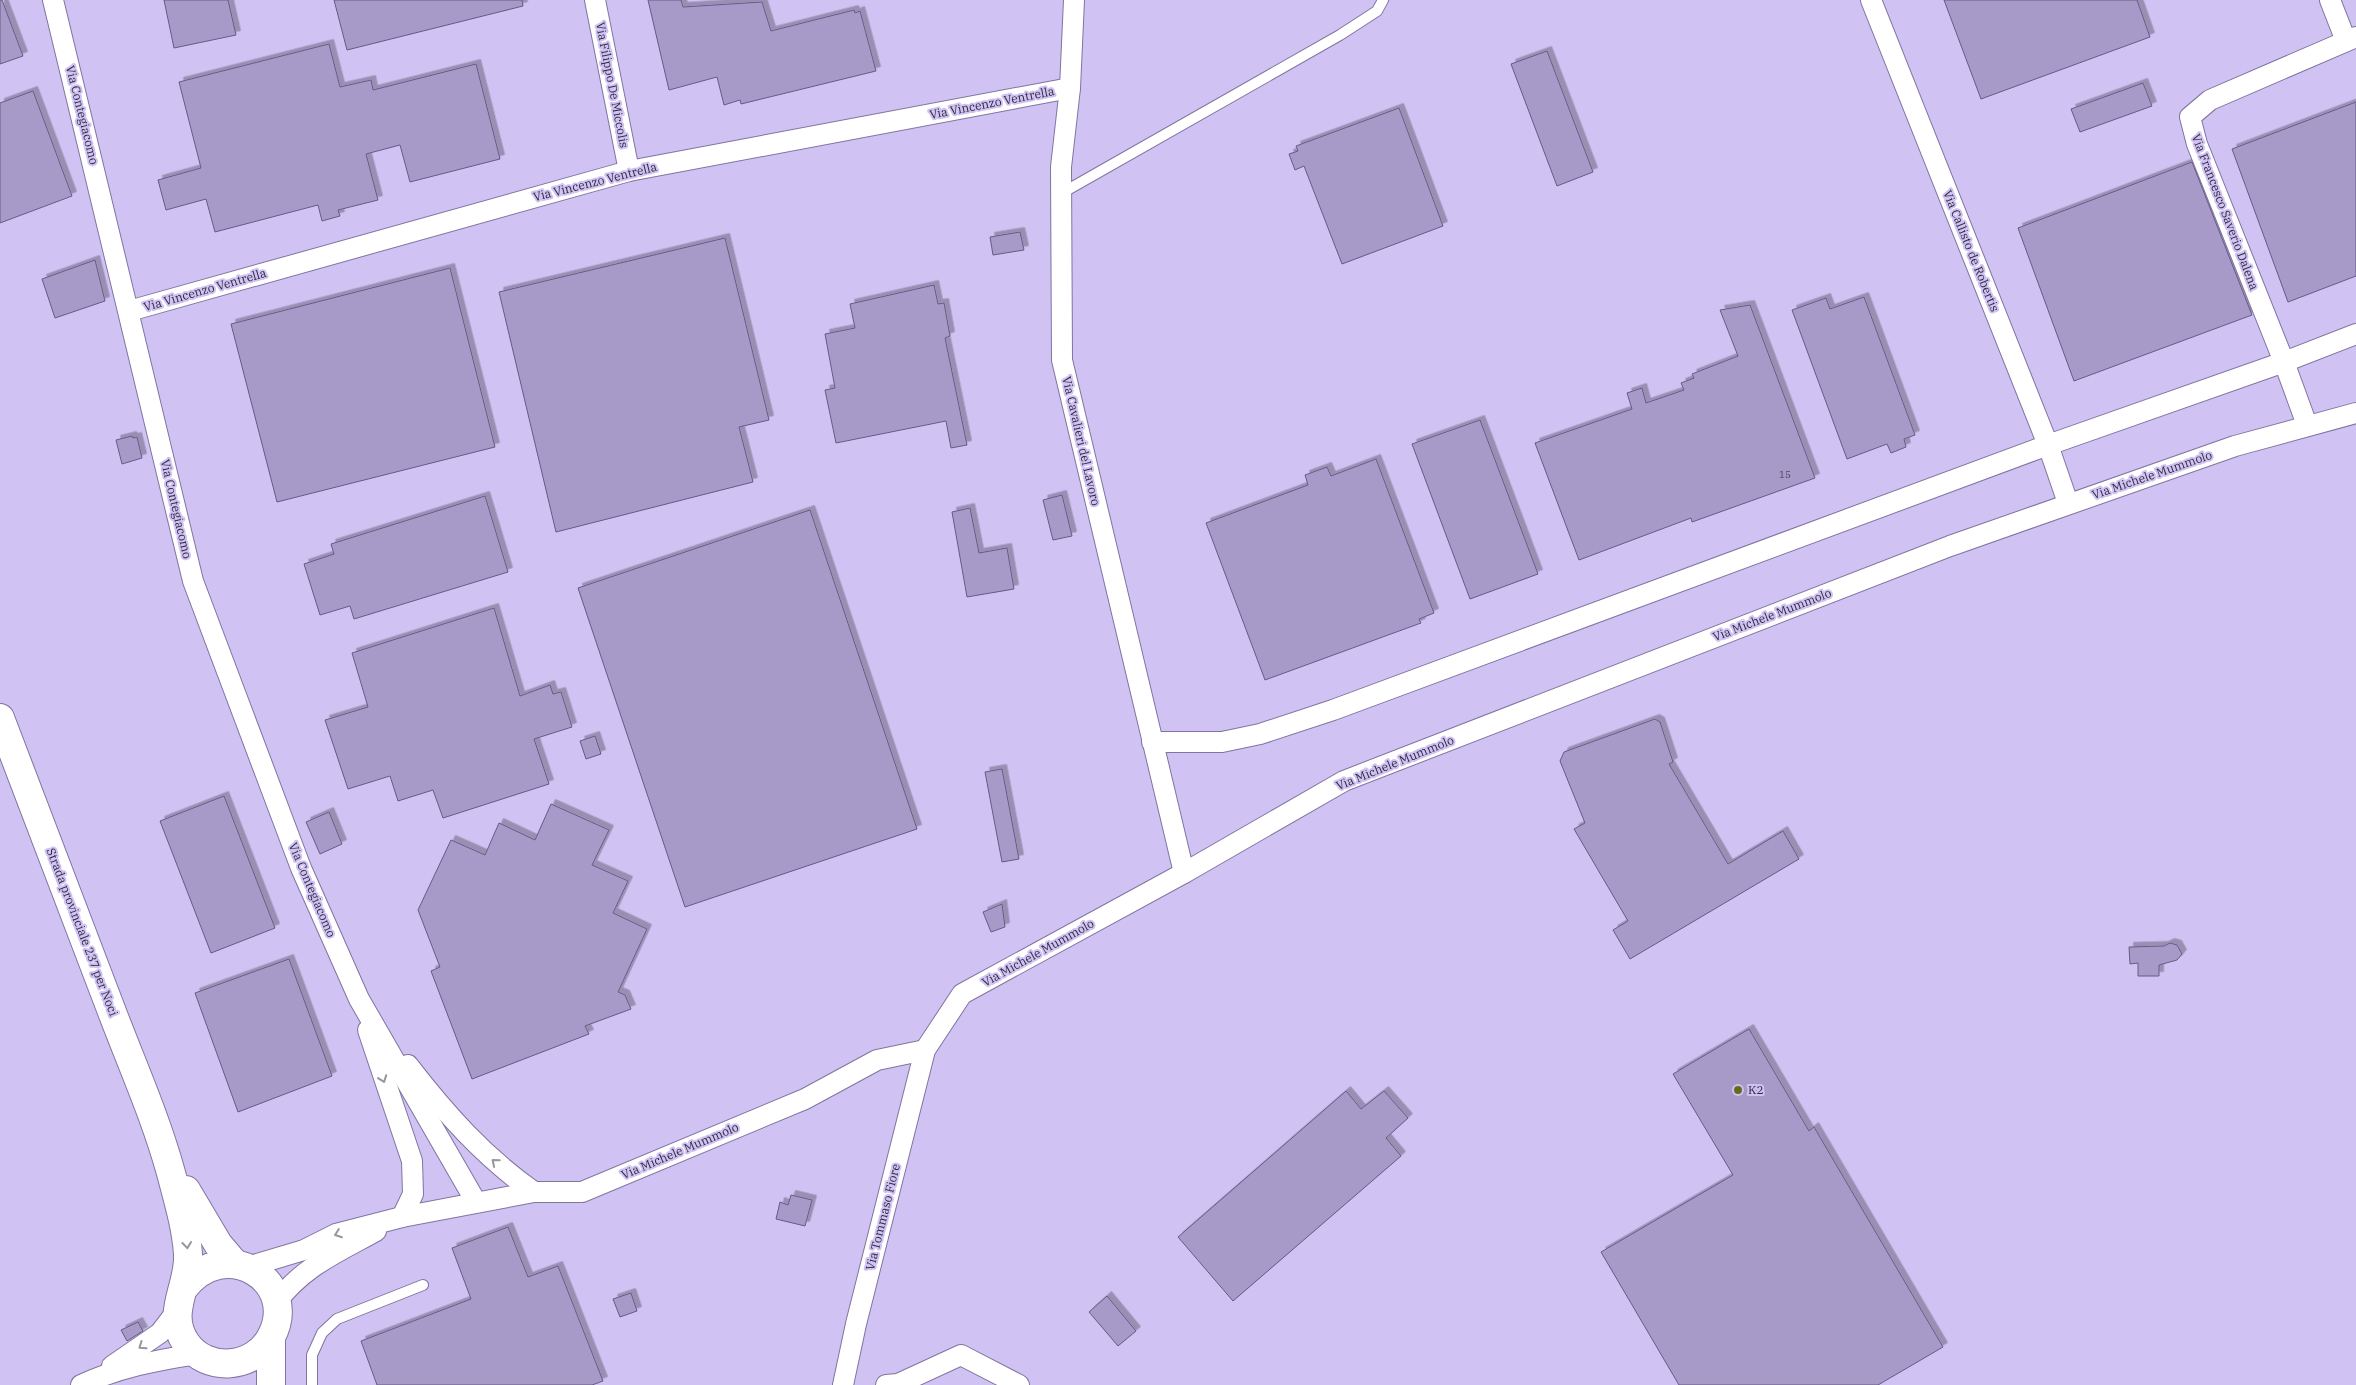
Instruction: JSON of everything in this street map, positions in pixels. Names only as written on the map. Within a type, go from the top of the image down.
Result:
[{"type":"main road","name":"Strada provinciale 237 per Noci","points":[[0,718],[164,1146],[198,1213],[218,1244],[241,1265]]},
{"type":"main road","name":"Strada provinciale 237 per Noci","points":[[164,1146],[184,1222],[188,1257],[180,1300]]},
{"type":"main road","points":[[238,1385],[181,1336],[180,1300],[190,1279],[210,1266],[241,1265],[266,1281],[276,1303],[278,1315],[271,1339],[272,1385]]},
{"type":"main road","points":[[208,1359],[243,1361],[254,1356],[271,1339]]},
{"type":"street","name":"Via Contegiacomo","points":[[53,0],[193,582],[301,868],[359,999],[476,1202]]},
{"type":"street","name":"Via Filippo De Miccolis","points":[[595,0],[629,171]]},
{"type":"street","name":"Via Cavalieri del Lavoro","points":[[1074,0],[1070,88],[1061,167],[1062,360],[1184,873]]},
{"type":"street","name":"Via Callisto de Robertis","points":[[1871,0],[2048,445],[2068,503]]},
{"type":"street","points":[[2330,0],[2351,39]]},
{"type":"street","name":"Via Francesco Saverio Dalena","points":[[2307,425],[2284,362],[2197,144],[2190,117],[2210,100],[2351,39]]},
{"type":"street","name":"Via Vincenzo Ventrella","points":[[129,311],[629,171],[1070,88]]},
{"type":"street","points":[[1152,742],[1222,742],[1270,731],[2048,445],[2284,362],[2356,334]]},
{"type":"street","name":"Via Michele Mummolo","points":[[241,1265],[304,1250],[336,1234],[402,1217],[534,1192],[582,1192],[805,1099],[877,1060],[925,1050],[962,994],[1184,873],[1344,781],[1950,546],[2068,503],[2235,446],[2356,413]]},
{"type":"street","name":"Via Contegiacomo","points":[[359,999],[455,1123],[484,1153],[534,1192]]},
{"type":"street","name":"Via Contegiacomo","points":[[359,999],[377,1061],[412,1161],[413,1194],[402,1217]]},
{"type":"street","name":"Via Tommaso Fiore","points":[[843,1385],[856,1324],[925,1050]]},
{"type":"street","name":"Via Michele Mummolo","points":[[276,1303],[289,1285],[311,1266],[402,1217]]},
{"type":"street","points":[[88,1381],[160,1333],[180,1300]]},
{"type":"street","points":[[886,1385],[898,1384],[961,1355],[1019,1385]]},
{"type":"street","points":[[88,1381],[156,1360],[208,1359]]},
{"type":"lane","points":[[1062,193],[1340,35],[1377,11],[1383,0]]},
{"type":"lane","points":[[312,1385],[312,1355],[322,1333],[337,1319],[423,1286]]},
{"type":"building","points":[[0,0],[2,0],[23,56],[0,64]]},
{"type":"building","points":[[164,0],[228,0],[236,35],[174,48]]},
{"type":"building","points":[[334,0],[522,0],[523,6],[347,50]]},
{"type":"building","points":[[648,0],[681,0],[683,7],[762,2],[771,31],[854,10],[855,13],[860,11],[876,71],[741,104],[740,100],[724,105],[717,77],[669,90]]},
{"type":"building","points":[[1944,0],[2137,0],[2150,37],[1981,99]]},
{"type":"building","points":[[329,44],[340,87],[371,80],[373,90],[476,64],[500,159],[410,182],[400,145],[366,154],[378,200],[338,210],[340,216],[322,221],[318,205],[215,232],[206,199],[166,210],[158,180],[201,168],[179,82]]},
{"type":"building","points":[[1547,51],[1593,172],[1557,186],[1511,64]]},
{"type":"building","points":[[2143,83],[2152,106],[2080,132],[2071,109]]},
{"type":"building","points":[[33,91],[72,196],[0,223],[0,103]]},
{"type":"building","points":[[2356,102],[2356,276],[2288,302],[2232,149]]},
{"type":"building","points":[[1399,108],[1443,226],[1342,264],[1304,166],[1295,170],[1289,154],[1298,151],[1296,146]]},
{"type":"building","points":[[2192,162],[2252,315],[2074,381],[2018,228]]},
{"type":"building","points":[[1020,232],[1024,250],[993,255],[990,237]]},
{"type":"building","points":[[725,238],[769,420],[739,427],[753,482],[556,532],[499,292]]},
{"type":"building","points":[[95,260],[105,301],[55,318],[42,279]]},
{"type":"building","points":[[450,268],[495,447],[277,502],[231,324]]},
{"type":"building","points":[[934,285],[938,304],[944,303],[950,336],[945,338],[967,445],[951,448],[946,421],[836,443],[825,390],[835,388],[825,334],[855,328],[850,304]]},
{"type":"building","points":[[1864,297],[1915,435],[1904,439],[1906,447],[1891,453],[1887,444],[1847,459],[1792,310],[1826,298],[1830,309]]},
{"type":"building","points":[[1750,305],[1815,478],[1692,522],[1691,518],[1579,560],[1535,443],[1632,409],[1627,393],[1642,388],[1646,403],[1684,390],[1681,383],[1694,378],[1692,374],[1738,356],[1720,310]]},
{"type":"building","points":[[1480,420],[1538,574],[1470,599],[1412,444]]},
{"type":"building","points":[[132,436],[133,438],[137,437],[142,458],[122,464],[116,440]]},
{"type":"building","points":[[1376,459],[1434,613],[1419,619],[1421,623],[1265,680],[1206,523],[1308,485],[1305,475],[1327,467],[1331,476]]},
{"type":"building","points":[[1062,495],[1072,536],[1053,540],[1043,500]]},
{"type":"building","points":[[485,496],[508,572],[354,619],[350,606],[320,615],[304,564],[334,554],[331,544]]},
{"type":"building","points":[[970,508],[979,553],[1007,548],[1014,589],[967,597],[952,512]]},
{"type":"building","points":[[810,510],[917,829],[685,907],[578,588]]},
{"type":"building","points":[[494,608],[520,696],[550,685],[553,694],[561,692],[572,727],[534,739],[549,784],[443,818],[433,790],[398,801],[390,776],[348,789],[325,720],[368,707],[352,653]]},
{"type":"building","points":[[1655,719],[1660,722],[1673,762],[1669,764],[1728,864],[1783,831],[1799,859],[1630,959],[1613,930],[1628,921],[1574,829],[1585,823],[1560,761],[1564,752]]},
{"type":"building","points":[[595,736],[601,754],[586,759],[580,741]]},
{"type":"building","points":[[1002,769],[1019,859],[1002,862],[985,772]]},
{"type":"building","points":[[224,796],[275,928],[211,953],[160,821]]},
{"type":"building","points":[[551,804],[609,830],[592,865],[628,881],[613,913],[647,929],[618,992],[625,995],[631,1009],[585,1026],[589,1034],[472,1079],[431,971],[440,967],[418,910],[451,840],[485,855],[499,823],[535,840]]},
{"type":"building","points":[[329,812],[342,844],[320,854],[306,822]]},
{"type":"building","points":[[1002,904],[1005,927],[991,932],[983,912]]},
{"type":"building","points":[[2170,943],[2177,945],[2182,954],[2177,960],[2159,965],[2159,976],[2138,976],[2138,963],[2130,964],[2129,947],[2164,946]]},
{"type":"building","points":[[289,959],[332,1076],[238,1112],[195,993]]},
{"type":"building","points":[[1749,1029],[1809,1131],[1814,1127],[1943,1347],[1878,1385],[1679,1385],[1601,1252],[1733,1175],[1673,1074]]},
{"type":"building","points":[[1346,1091],[1361,1109],[1384,1091],[1408,1118],[1386,1138],[1401,1156],[1233,1301],[1178,1237]]},
{"type":"building","points":[[791,1195],[812,1200],[805,1226],[776,1219],[780,1202],[788,1205]]},
{"type":"building","points":[[508,1227],[528,1277],[558,1266],[603,1381],[592,1385],[377,1385],[361,1341],[471,1299],[452,1248]]},
{"type":"building","points":[[631,1293],[637,1311],[620,1317],[613,1299]]},
{"type":"building","points":[[1107,1296],[1136,1331],[1118,1346],[1089,1312]]},
{"type":"building","points":[[138,1322],[143,1331],[127,1341],[121,1330]]},
{"type":"place","name":"K2","points":[[1738,1090]]}]
